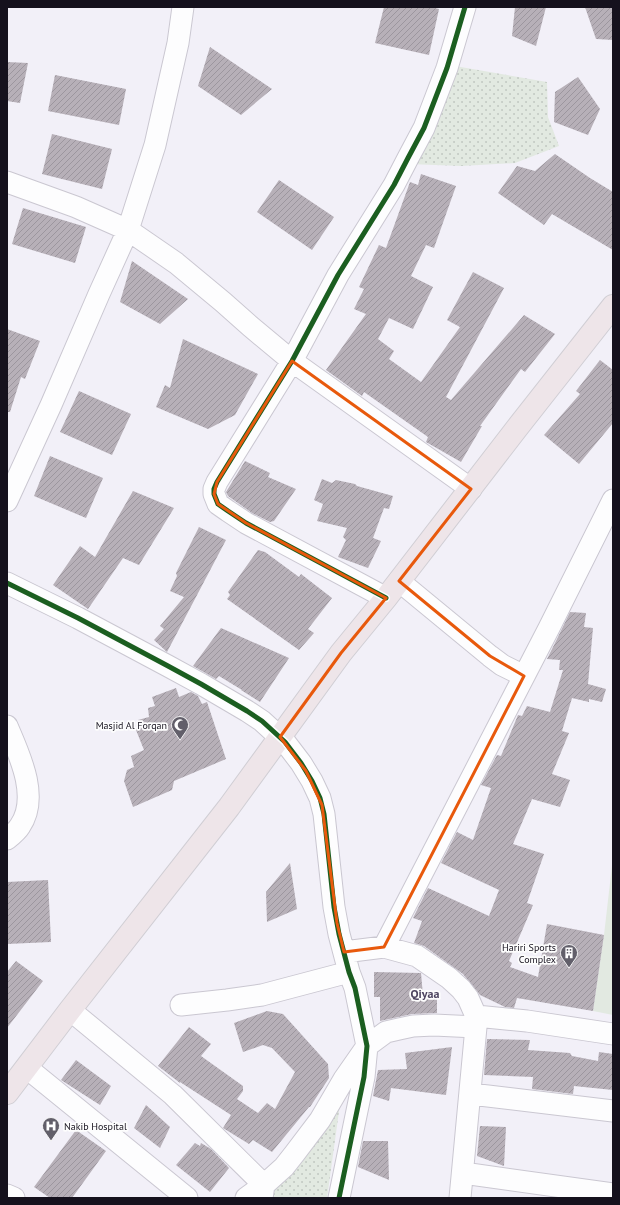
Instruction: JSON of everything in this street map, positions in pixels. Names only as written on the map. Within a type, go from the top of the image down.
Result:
[{"type":"main road","points":[[7,1094],[70,1010],[207,836],[341,653],[393,589],[521,422],[613,306]]},
{"type":"street","points":[[7,501],[128,230],[158,131],[178,43],[183,7]]},
{"type":"street","points":[[465,7],[447,68],[424,128],[394,186],[338,275],[292,361],[217,482],[214,489],[214,494],[218,504],[246,523],[393,589],[502,665],[524,676]]},
{"type":"street","points":[[7,182],[76,207],[128,230],[176,263],[292,361],[471,489]]},
{"type":"street","points":[[384,947],[549,628],[613,500]]},
{"type":"street","points":[[7,583],[78,618],[201,684],[262,721],[280,737],[306,770],[322,805],[336,923],[349,972],[355,988],[367,1046],[364,1077],[339,1198]]},
{"type":"street","points":[[7,726],[21,760],[26,776],[28,792],[28,806],[25,817],[20,826],[7,839]]},
{"type":"street","points":[[344,952],[384,947],[417,956],[449,978],[468,998],[476,1021],[471,1094],[460,1198]]},
{"type":"street","points":[[181,1005],[262,995],[349,972]]},
{"type":"street","points":[[70,1010],[173,1095],[263,1191]]},
{"type":"street","points":[[246,1198],[263,1191],[284,1167],[320,1120],[348,1073],[367,1046],[386,1032],[406,1027],[476,1021],[527,1021],[613,1034]]},
{"type":"street","points":[[27,1068],[186,1198]]},
{"type":"street","points":[[471,1094],[613,1111]]},
{"type":"street","points":[[463,1174],[613,1194]]},
{"type":"street","points":[[7,1195],[14,1198]]},
{"type":"highlighted area","points":[[292,361],[471,489],[399,581],[490,656],[524,676],[384,947],[344,952],[337,923],[322,805],[306,771],[280,737],[341,653],[386,598],[246,523],[218,504],[214,494],[217,482]]},
{"type":"shaded area","points":[[455,66],[547,82],[548,117],[559,146],[515,163],[461,166],[409,164]]},
{"type":"shaded area","points":[[613,857],[613,1015],[593,1011]]},
{"type":"shaded area","points":[[341,1097],[327,1198],[272,1198],[272,1190]]},
{"type":"building","points":[[384,7],[431,7],[439,9],[429,55],[375,43]]},
{"type":"building","points":[[515,7],[546,7],[536,46],[512,36]]},
{"type":"building","points":[[585,7],[613,7],[613,40],[596,39]]},
{"type":"building","points":[[210,47],[272,89],[241,115],[198,86]]},
{"type":"building","points":[[7,62],[28,63],[20,103],[7,101]]},
{"type":"building","points":[[55,75],[126,89],[119,125],[48,111]]},
{"type":"building","points":[[578,77],[600,109],[588,135],[554,122],[555,92]]},
{"type":"building","points":[[52,134],[112,149],[102,189],[42,174]]},
{"type":"building","points":[[555,154],[613,192],[613,250],[552,214],[544,225],[498,193],[517,166],[535,171]]},
{"type":"building","points":[[421,174],[456,186],[434,248],[426,245],[411,276],[433,287],[413,329],[389,318],[378,339],[394,351],[389,359],[421,382],[460,327],[447,320],[473,272],[504,288],[446,397],[451,400],[524,315],[555,334],[525,372],[521,369],[480,426],[482,426],[461,462],[426,442],[428,437],[364,392],[362,396],[326,370],[366,314],[354,309],[364,289],[359,287],[379,245],[386,248],[410,182],[418,185]]},
{"type":"building","points":[[279,180],[334,217],[312,250],[257,212]]},
{"type":"building","points":[[23,208],[86,227],[75,263],[12,244]]},
{"type":"building","points":[[132,261],[188,299],[160,324],[120,302]]},
{"type":"building","points":[[7,329],[40,341],[25,379],[21,377],[10,412],[7,412]]},
{"type":"building","points":[[183,339],[258,374],[235,415],[208,429],[156,407],[165,385],[170,388]]},
{"type":"building","points":[[600,360],[613,370],[613,423],[579,464],[544,435],[580,394],[576,391]]},
{"type":"building","points":[[79,391],[131,414],[112,455],[60,432]]},
{"type":"building","points":[[50,456],[103,478],[86,518],[34,496]]},
{"type":"building","points":[[245,461],[270,473],[268,477],[296,489],[274,521],[270,522],[252,513],[228,496],[226,492]]},
{"type":"building","points":[[322,479],[332,483],[336,480],[355,484],[357,486],[393,496],[389,509],[384,508],[373,538],[381,541],[368,568],[338,557],[346,540],[343,537],[347,528],[317,521],[323,504],[314,500]]},
{"type":"building","points":[[133,491],[174,508],[139,565],[123,558],[88,609],[53,585],[80,546],[95,557]]},
{"type":"building","points":[[199,527],[226,540],[167,652],[154,640],[164,629],[160,626],[184,597],[170,591],[177,576],[176,573]]},
{"type":"building","points":[[258,550],[265,552],[299,577],[301,574],[332,598],[308,629],[314,633],[299,650],[227,599],[230,595],[228,592]]},
{"type":"building","points":[[570,612],[586,613],[584,627],[593,628],[588,684],[606,689],[602,702],[589,699],[589,702],[572,698],[562,731],[569,733],[552,774],[570,780],[560,807],[532,799],[513,844],[544,854],[527,903],[533,905],[509,961],[512,963],[510,967],[538,977],[547,924],[604,935],[593,1011],[517,998],[514,1008],[505,1007],[480,995],[463,974],[424,946],[414,943],[422,921],[413,918],[428,888],[489,916],[499,890],[441,863],[457,832],[473,840],[491,788],[481,785],[497,755],[501,756],[518,715],[522,716],[527,706],[550,712],[563,670],[559,670],[560,660],[547,659]]},
{"type":"building","points":[[221,628],[289,658],[260,702],[219,676],[216,679],[193,666]]},
{"type":"building","name":"Masjid Al Forqan","points":[[176,688],[179,697],[191,692],[198,696],[202,704],[207,702],[226,759],[174,781],[172,790],[133,807],[124,781],[127,770],[134,767],[131,756],[144,750],[136,730],[138,720],[149,717],[148,708],[155,706],[152,697]]},
{"type":"building","points":[[290,863],[297,909],[267,922],[266,892]]},
{"type":"building","points":[[48,880],[51,942],[7,944],[7,882]]},
{"type":"building","points":[[16,961],[43,981],[7,1028],[7,972]]},
{"type":"building","points":[[374,972],[421,973],[423,996],[437,997],[437,1013],[412,1014],[380,1021],[380,997],[374,997]]},
{"type":"building","points":[[267,1011],[283,1014],[328,1064],[329,1078],[310,1107],[272,1152],[253,1140],[249,1144],[223,1128],[231,1115],[180,1083],[158,1066],[189,1027],[211,1044],[201,1056],[243,1086],[243,1091],[237,1099],[258,1113],[267,1103],[275,1109],[295,1072],[272,1048],[263,1045],[243,1052],[234,1023]]},
{"type":"building","points":[[487,1039],[530,1040],[528,1050],[570,1053],[572,1056],[598,1061],[599,1052],[613,1054],[613,1090],[574,1086],[573,1094],[532,1089],[533,1077],[484,1075]]},
{"type":"building","points":[[452,1047],[446,1095],[391,1088],[389,1101],[373,1096],[378,1070],[407,1069],[405,1053]]},
{"type":"building","points":[[76,1060],[111,1086],[100,1105],[61,1080]]},
{"type":"building","points":[[146,1105],[170,1127],[160,1148],[134,1128]]},
{"type":"building","points":[[480,1126],[506,1127],[504,1166],[477,1156]]},
{"type":"building","points":[[76,1130],[106,1151],[72,1198],[50,1198],[34,1187]]},
{"type":"building","points":[[363,1141],[388,1141],[389,1180],[358,1167]]},
{"type":"building","points":[[195,1143],[200,1146],[201,1143],[211,1149],[229,1168],[210,1192],[176,1165]]},
{"type":"cycle path","points":[[386,598],[246,523],[218,504],[214,494],[214,489],[292,361],[338,275],[394,185],[424,128],[447,68],[465,7]]},
{"type":"cycle path","points":[[7,583],[78,618],[201,684],[247,711],[262,721],[285,742],[301,763],[312,781],[320,798],[324,814],[334,907],[339,934],[349,972],[355,988],[367,1046],[364,1077],[339,1198]]},
{"type":"place","name":"Masjid Al Forqan","points":[[180,740]]},
{"type":"place","name":"Hariri Sports Complex","points":[[569,968]]},
{"type":"place","name":"Nakib Hospital","points":[[51,1141]]},
{"type":"district","name":"Qiyaa","points":[[425,993]]}]
